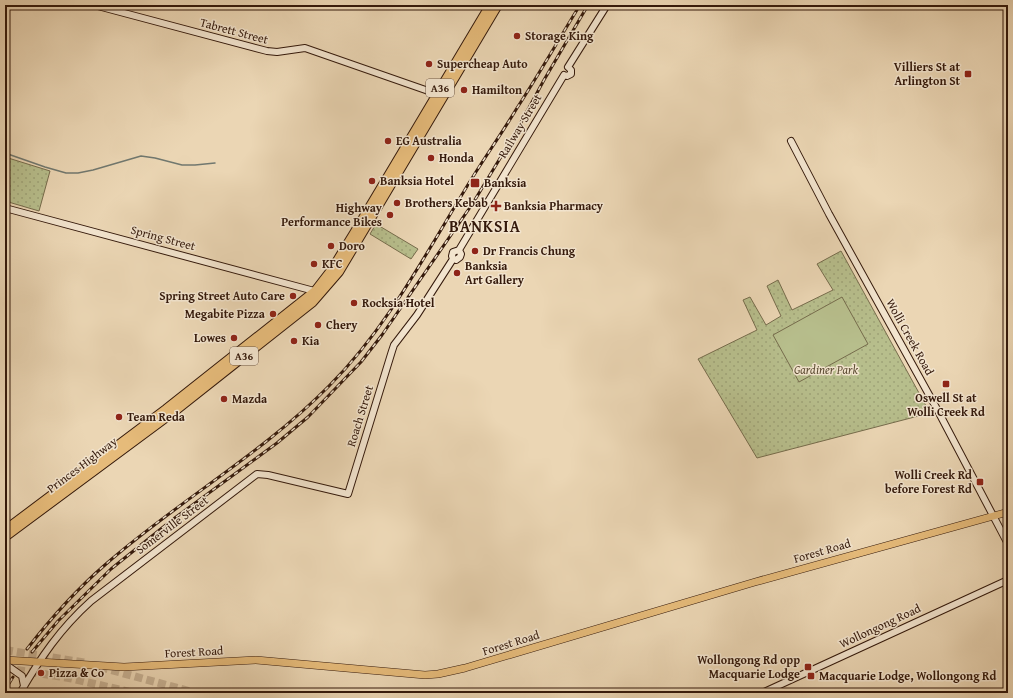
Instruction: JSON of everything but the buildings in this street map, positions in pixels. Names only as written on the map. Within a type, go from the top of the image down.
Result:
[{"type":"highway","name":"Princes Highway","points":[[5,537],[175,411],[313,302],[490,5]]},
{"type":"highway","name":"Princes Highway","points":[[5,530],[318,292],[339,272],[498,5]]},
{"type":"main road","name":"Forest Road","points":[[5,660],[124,667],[256,660],[410,674],[438,674],[471,666],[755,582],[1008,512]]},
{"type":"street","name":"Tabrett Street","points":[[94,5],[267,51],[276,52],[305,48],[437,94]]},
{"type":"street","name":"Railway Street","points":[[394,345],[435,288],[453,259],[456,260],[460,257],[461,253],[459,250],[564,75],[563,69],[568,67],[607,5]]},
{"type":"street","name":"Wolli Creek Road","points":[[792,141],[832,219],[938,411],[1008,544]]},
{"type":"street","name":"Spring Street","points":[[5,208],[318,292]]},
{"type":"street","name":"Roach Street","points":[[348,494],[389,357],[394,345]]},
{"type":"street","name":"Somerville Street","points":[[20,693],[38,663],[57,636],[76,614],[90,601],[257,474],[268,474],[348,494]]},
{"type":"street","name":"Wollongong Road","points":[[762,693],[1008,580]]},
{"type":"street","points":[[5,664],[22,676],[24,686]]},
{"type":"green space","points":[[5,157],[50,171],[39,211],[5,201]]},
{"type":"green space","points":[[376,224],[418,249],[411,259],[370,234]]},
{"type":"green space","name":"Gardiner Park","points":[[841,251],[930,413],[757,458],[698,359],[757,330],[743,300],[750,297],[766,325],[781,316],[767,286],[778,280],[792,310],[833,290],[817,264]]},
{"type":"green space","points":[[842,297],[868,344],[799,382],[773,335]]},
{"type":"waterway","points":[[5,153],[66,173],[78,173],[93,170],[141,156],[182,165],[215,163]]},
{"type":"tunnel","points":[[5,650],[87,663]]},
{"type":"tunnel","points":[[100,667],[196,693]]},
{"type":"tunnel","points":[[5,668],[69,678],[134,693]]},
{"type":"railway","points":[[27,649],[65,604],[106,564],[162,519],[276,434],[303,411],[350,364],[369,341],[403,292],[580,5]]},
{"type":"railway","points":[[32,652],[58,621],[111,569],[172,520],[277,443],[308,417],[361,362],[382,335],[473,203],[513,137],[544,80],[588,5]]},
{"type":"railway","points":[[5,678],[8,673]]},
{"type":"railway","points":[[5,690],[13,677]]},
{"type":"place","name":"Storage King","points":[[517,36]]},
{"type":"place","name":"Supercheap Auto","points":[[429,64]]},
{"type":"place","name":"Villiers St at Arlington St","points":[[968,74]]},
{"type":"place","name":"Hamilton","points":[[464,90]]},
{"type":"place","name":"EG Australia","points":[[388,141]]},
{"type":"place","name":"Honda","points":[[431,158]]},
{"type":"place","name":"Banksia Hotel","points":[[372,181]]},
{"type":"place","name":"Banksia","points":[[475,183]]},
{"type":"place","name":"Brothers Kebab","points":[[397,203]]},
{"type":"place","name":"Banksia Pharmacy","points":[[496,206]]},
{"type":"place","name":"Highway Performance Bikes","points":[[390,215]]},
{"type":"place","name":"Doro","points":[[331,246]]},
{"type":"place","name":"Dr Francis Chung","points":[[475,251]]},
{"type":"place","name":"KFC","points":[[314,264]]},
{"type":"place","name":"Banksia Art Gallery","points":[[457,273]]},
{"type":"place","name":"Spring Street Auto Care","points":[[293,296]]},
{"type":"place","name":"Rocksia Hotel","points":[[354,303]]},
{"type":"place","name":"Megabite Pizza","points":[[273,314]]},
{"type":"place","name":"Chery","points":[[318,325]]},
{"type":"place","name":"Lowes","points":[[234,338]]},
{"type":"place","name":"Kia","points":[[294,341]]},
{"type":"place","name":"Oswell St at Wolli Creek Rd","points":[[946,384]]},
{"type":"place","name":"Mazda","points":[[224,399]]},
{"type":"place","name":"Team Reda","points":[[119,417]]},
{"type":"place","name":"Wolli Creek Rd before Forest Rd","points":[[980,482]]},
{"type":"place","name":"Wollongong Rd opp Macquarie Lodge","points":[[808,667]]},
{"type":"place","name":"Pizza & Co","points":[[41,673]]},
{"type":"place","name":"Macquarie Lodge, Wollongong Rd","points":[[811,676]]},
{"type":"district","name":"BANKSIA","points":[[485,226]]}]
